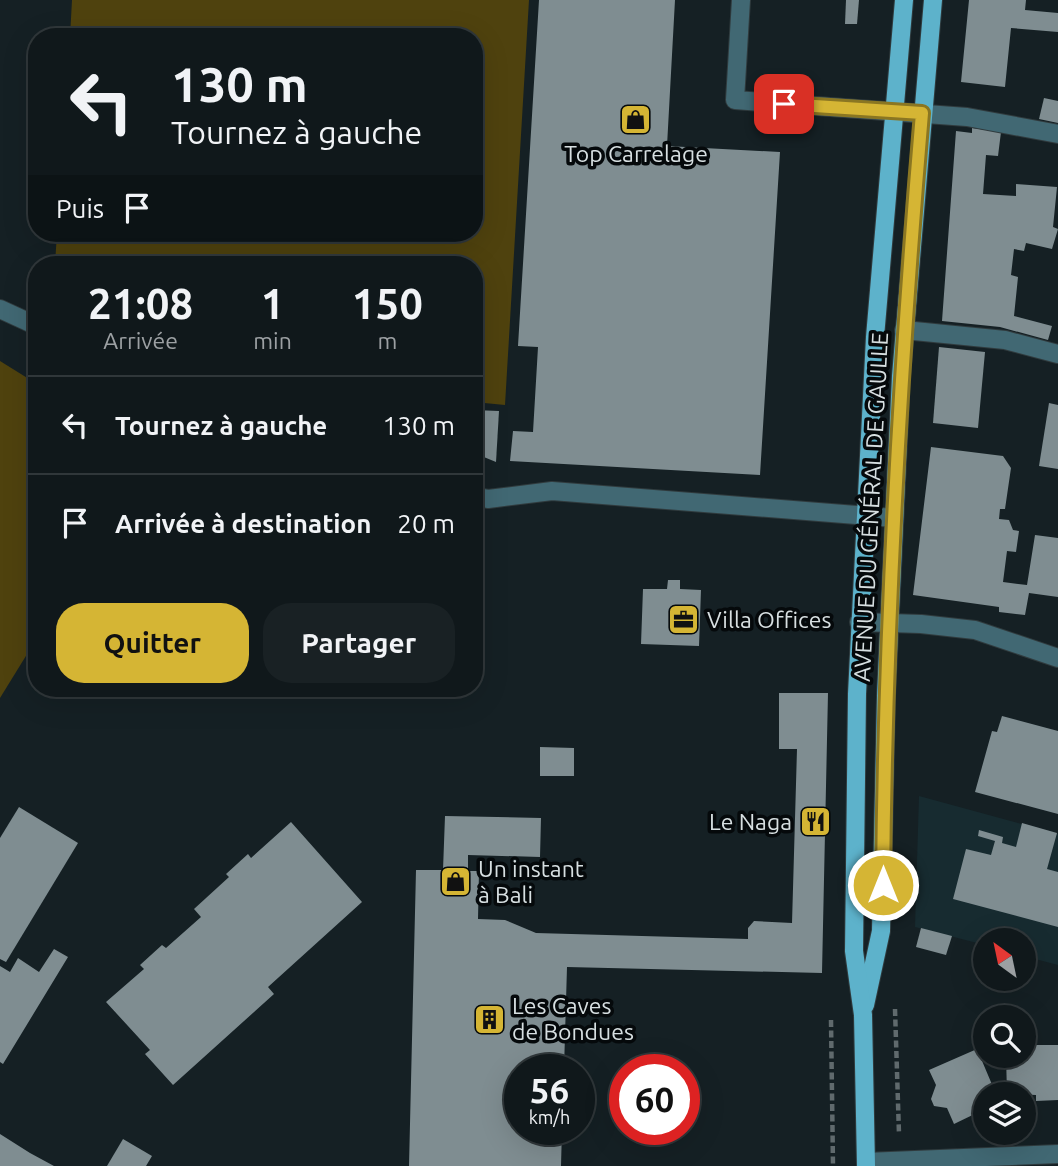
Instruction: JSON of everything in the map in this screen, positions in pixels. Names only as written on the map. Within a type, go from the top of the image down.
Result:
[{"type":"main road","name":"AVENUE DU GÉNÉRAL DE GAULLE","points":[[866,1164],[863,1015],[853,938],[859,622],[893,111],[904,0]]},
{"type":"main road","name":"AVENUE DU GÉNÉRAL DE GAULLE","points":[[863,1015],[879,950],[883,909],[889,623],[904,330],[933,0]]},
{"type":"street","points":[[741,0],[735,100],[999,121],[1058,134]]},
{"type":"street","points":[[0,309],[28,322]]},
{"type":"street","points":[[904,330],[1005,340],[1058,354]]},
{"type":"street","points":[[483,498],[552,491],[894,518]]},
{"type":"street","points":[[859,622],[975,630],[1058,658]]},
{"type":"street","points":[[866,1164],[900,1160],[1058,1154]]},
{"type":"path","points":[[894,997],[900,1160]]},
{"type":"shaded area","points":[[72,0],[529,0],[505,405],[483,403],[483,256],[56,256],[56,242],[483,242],[483,28],[70,28]]},
{"type":"shaded area","points":[[0,361],[28,378],[28,653],[0,698]]},
{"type":"shaded area","points":[[919,796],[1058,834],[1058,965],[1036,959],[1036,928],[973,928],[973,942],[915,927]]},
{"type":"building","points":[[539,0],[675,0],[667,146],[780,152],[760,475],[510,461],[513,431],[533,432],[538,347],[518,346]]},
{"type":"building","points":[[846,0],[859,0],[857,24],[845,24]]},
{"type":"building","points":[[969,0],[1026,0],[1025,10],[1058,13],[1058,32],[1011,28],[1005,87],[961,82]]},
{"type":"building","points":[[1044,98],[1058,101],[1058,123],[1039,119]]},
{"type":"building","points":[[972,128],[1001,132],[998,156],[986,155],[983,194],[1016,196],[1016,184],[1057,187],[1053,227],[1058,229],[1052,249],[1026,243],[1024,251],[1014,249],[1011,275],[1018,277],[1014,316],[1052,326],[1048,340],[1000,327],[942,321],[956,131],[972,133]]},
{"type":"building","points":[[939,347],[985,352],[978,428],[933,423]]},
{"type":"building","points":[[1049,403],[1058,405],[1058,469],[1039,466]]},
{"type":"building","points":[[483,410],[499,411],[496,462],[483,457]]},
{"type":"building","points":[[931,447],[1003,456],[1011,468],[1005,509],[1000,509],[999,519],[1009,520],[1013,530],[1019,531],[1016,552],[1007,551],[1003,582],[1027,585],[1035,535],[1058,538],[1058,597],[1029,593],[1025,615],[999,612],[999,607],[913,595]]},
{"type":"building","points":[[668,580],[680,580],[680,589],[701,590],[699,646],[641,644],[643,589],[667,589]]},
{"type":"building","name":"Les Caves de Bondues","points":[[779,693],[828,693],[822,973],[567,967],[564,1054],[504,1054],[504,1145],[562,1145],[561,1166],[409,1166],[416,870],[443,870],[445,816],[541,818],[540,857],[468,855],[468,871],[479,871],[478,919],[505,920],[536,933],[748,939],[748,928],[754,921],[792,923],[797,749],[779,749]]},
{"type":"building","points":[[1002,716],[1058,731],[1058,814],[975,792],[992,731],[997,732]]},
{"type":"building","points":[[540,747],[574,748],[574,776],[540,776]]},
{"type":"building","points":[[19,807],[78,843],[6,962],[0,959],[0,838]]},
{"type":"building","points":[[291,822],[362,902],[268,987],[274,994],[173,1085],[145,1054],[150,1050],[106,1002],[144,969],[140,965],[162,945],[166,948],[201,917],[194,909],[229,877],[226,874],[248,854],[251,858]]},
{"type":"building","points":[[1022,823],[1057,833],[1047,869],[1058,872],[1058,927],[953,899],[966,849],[991,855],[995,841],[978,836],[979,830],[1003,837],[1002,843],[1016,847]]},
{"type":"building","points":[[921,928],[952,936],[946,955],[916,947]]},
{"type":"building","points":[[54,949],[68,957],[3,1064],[0,1062],[0,966],[10,972],[18,958],[39,972]]},
{"type":"building","points":[[1036,1045],[1058,1045],[1058,1100],[1036,1101],[1036,1082],[1007,1082],[1006,1068],[1036,1068]]},
{"type":"building","points":[[973,1051],[973,1068],[985,1068],[991,1082],[973,1082],[973,1115],[954,1124],[947,1108],[934,1106],[931,1099],[936,1085],[929,1070]]},
{"type":"building","points":[[0,1134],[30,1153],[54,1166],[0,1166]]},
{"type":"building","points":[[123,1139],[152,1156],[146,1166],[107,1166]]},
{"type":"place","name":"Top Carrelage","points":[[636,120]]},
{"type":"place","name":"Villa Offices","points":[[684,620]]},
{"type":"place","name":"Le Naga","points":[[815,822]]},
{"type":"place","name":"Un instant à Bali","points":[[455,882]]},
{"type":"place","name":"Les Caves de Bondues","points":[[489,1019]]},
{"type":"route","points":[[784,104],[922,113],[904,330],[894,518],[883,790],[883,885]]}]
